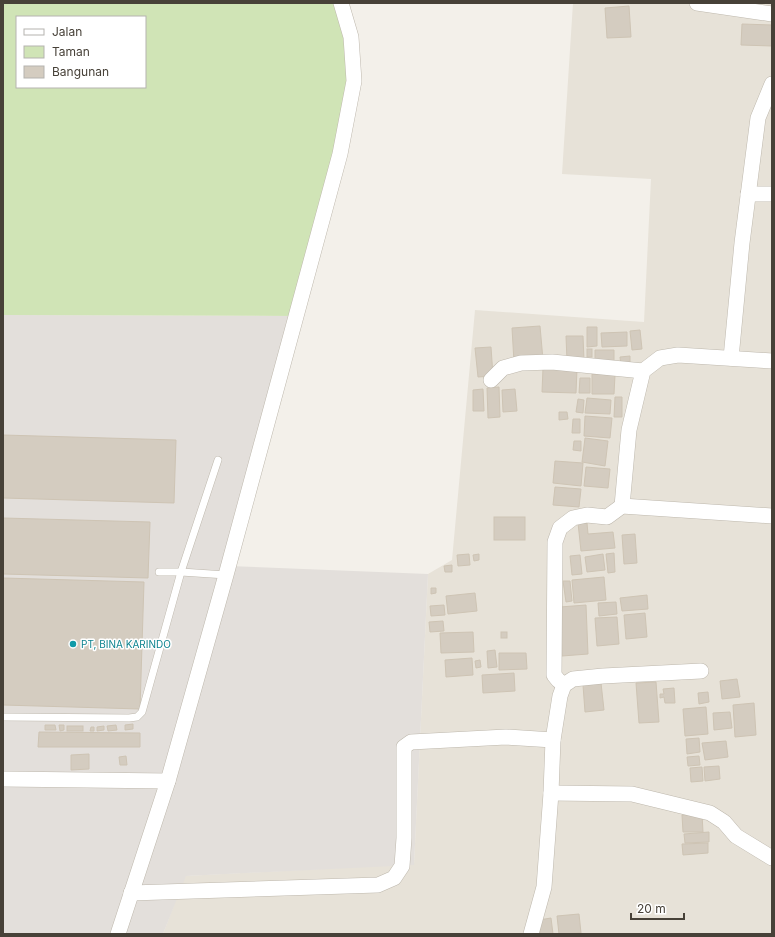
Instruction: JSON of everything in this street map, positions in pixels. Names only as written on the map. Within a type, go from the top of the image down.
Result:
[{"type":"street","points":[[118,934],[168,781],[226,575],[340,154],[354,81],[351,37],[341,3]]},
{"type":"street","points":[[697,3],[772,14]]},
{"type":"street","points":[[730,358],[742,243],[758,118],[772,84]]},
{"type":"street","points":[[748,194],[772,194]]},
{"type":"street","points":[[492,380],[503,368],[521,363],[552,362],[643,370],[660,358],[678,355],[772,361]]},
{"type":"street","points":[[622,506],[629,430],[643,370]]},
{"type":"street","points":[[564,685],[554,674],[555,542],[560,528],[573,518],[587,515],[607,517],[622,506],[772,516]]},
{"type":"street","points":[[532,934],[544,887],[551,793],[553,740],[560,696],[564,685],[573,679],[701,671]]},
{"type":"street","points":[[132,893],[378,885],[394,878],[402,866],[404,838],[404,747],[411,742],[506,737],[553,740]]},
{"type":"street","points":[[3,779],[168,781]]},
{"type":"street","points":[[551,793],[632,794],[710,813],[724,822],[736,836],[772,858]]},
{"type":"lane","points":[[3,717],[129,718],[136,717],[142,712],[181,572],[218,460]]},
{"type":"lane","points":[[159,572],[226,575]]},
{"type":"shaded area","points":[[573,3],[772,3],[772,934],[163,934],[185,876],[414,864],[428,574],[452,560],[475,310],[644,322],[651,179],[562,174]]},
{"type":"shaded area","points":[[3,315],[298,316],[228,566],[428,574],[414,865],[186,876],[163,934],[3,934]]},
{"type":"green space","points":[[3,3],[337,3],[345,15],[349,114],[298,316],[3,315]]},
{"type":"building","points":[[629,6],[631,37],[607,38],[605,8]]},
{"type":"building","points":[[742,24],[772,25],[772,46],[741,45]]},
{"type":"building","points":[[540,326],[543,360],[514,362],[512,328]]},
{"type":"building","points":[[587,327],[597,327],[597,346],[587,347]]},
{"type":"building","points":[[640,330],[642,349],[632,350],[630,331]]},
{"type":"building","points":[[627,332],[627,346],[602,347],[601,333]]},
{"type":"building","points":[[566,336],[583,336],[584,360],[567,361]]},
{"type":"building","points":[[491,347],[493,376],[478,377],[475,348]]},
{"type":"building","points":[[587,349],[592,349],[592,357],[587,357]]},
{"type":"building","points":[[595,350],[614,350],[614,363],[595,364]]},
{"type":"building","points":[[630,356],[630,366],[621,366],[620,357]]},
{"type":"building","points":[[543,368],[577,369],[576,393],[542,392]]},
{"type":"building","points":[[592,374],[615,375],[614,394],[592,394]]},
{"type":"building","points":[[580,378],[590,378],[590,393],[579,393]]},
{"type":"building","points":[[499,387],[500,417],[488,418],[487,388]]},
{"type":"building","points":[[483,389],[484,411],[473,411],[473,390]]},
{"type":"building","points":[[515,389],[517,411],[503,412],[502,390]]},
{"type":"building","points":[[615,397],[622,397],[622,417],[614,417]]},
{"type":"building","points":[[587,398],[611,400],[610,414],[585,413]]},
{"type":"building","points":[[578,399],[584,400],[583,413],[576,412]]},
{"type":"building","points":[[559,412],[567,412],[568,419],[559,420]]},
{"type":"building","points":[[585,416],[612,418],[610,438],[584,436]]},
{"type":"building","points":[[573,419],[580,419],[580,433],[572,433]]},
{"type":"building","points":[[3,435],[176,440],[174,503],[3,498]]},
{"type":"building","points":[[585,438],[608,441],[605,466],[582,462]]},
{"type":"building","points":[[574,441],[581,441],[581,451],[573,450]]},
{"type":"building","points":[[555,461],[583,463],[581,486],[553,483]]},
{"type":"building","points":[[586,467],[610,469],[608,488],[584,486]]},
{"type":"building","points":[[555,487],[581,489],[579,507],[553,505]]},
{"type":"building","points":[[494,517],[525,517],[525,540],[494,540]]},
{"type":"building","points":[[3,518],[150,522],[148,578],[3,574]]},
{"type":"building","points":[[578,523],[587,523],[588,534],[613,532],[615,548],[581,551]]},
{"type":"building","points":[[635,534],[637,563],[624,564],[622,535]]},
{"type":"building","points":[[614,553],[615,572],[608,573],[606,554]]},
{"type":"building","points":[[469,554],[470,565],[458,566],[457,555]]},
{"type":"building","points":[[479,554],[479,560],[474,561],[473,555]]},
{"type":"building","points":[[603,554],[605,570],[587,572],[585,557]]},
{"type":"building","points":[[580,555],[582,574],[572,575],[570,556]]},
{"type":"building","points":[[452,565],[452,572],[445,572],[444,566]]},
{"type":"building","points":[[604,577],[606,600],[574,603],[572,580]]},
{"type":"building","name":"PT, BINA KARINDO","points":[[3,578],[144,582],[140,709],[3,705]]},
{"type":"building","points":[[563,581],[570,581],[572,601],[566,602]]},
{"type":"building","points":[[431,588],[436,588],[436,593],[431,594]]},
{"type":"building","points":[[475,593],[477,611],[448,614],[446,596]]},
{"type":"building","points":[[647,595],[648,609],[622,611],[620,598]]},
{"type":"building","points":[[616,602],[617,614],[599,616],[598,603]]},
{"type":"building","points":[[444,605],[445,615],[431,616],[430,606]]},
{"type":"building","points":[[586,605],[588,654],[562,656],[560,607]]},
{"type":"building","points":[[645,613],[647,637],[626,639],[624,615]]},
{"type":"building","points":[[617,617],[619,644],[597,646],[595,618]]},
{"type":"building","points":[[443,621],[444,631],[430,632],[429,622]]},
{"type":"building","points":[[473,632],[474,652],[441,653],[440,633]]},
{"type":"building","points":[[501,632],[507,632],[507,638],[501,638]]},
{"type":"building","points":[[495,650],[497,667],[488,668],[487,651]]},
{"type":"building","points":[[499,653],[526,653],[527,669],[499,670]]},
{"type":"building","points":[[472,658],[473,675],[446,677],[445,660]]},
{"type":"building","points":[[480,660],[481,667],[476,668],[475,661]]},
{"type":"building","points":[[514,673],[515,691],[483,693],[482,675]]},
{"type":"building","points":[[737,679],[740,697],[722,699],[720,681]]},
{"type":"building","points":[[656,682],[659,722],[639,723],[636,683]]},
{"type":"building","points":[[601,683],[604,710],[585,712],[583,685]]},
{"type":"building","points":[[674,688],[675,703],[665,703],[664,697],[660,698],[660,694],[664,694],[663,689]]},
{"type":"building","points":[[708,692],[709,702],[699,704],[698,693]]},
{"type":"building","points":[[754,703],[756,735],[735,737],[733,705]]},
{"type":"building","points":[[706,707],[708,734],[685,736],[683,709]]},
{"type":"building","points":[[730,712],[732,728],[714,730],[713,713]]},
{"type":"building","points":[[133,724],[133,729],[125,730],[125,725]]},
{"type":"building","points":[[45,725],[55,725],[56,730],[45,730]]},
{"type":"building","points":[[59,725],[64,725],[64,730],[60,731]]},
{"type":"building","points":[[116,725],[117,730],[108,731],[107,726]]},
{"type":"building","points":[[67,726],[83,726],[83,731],[67,731]]},
{"type":"building","points":[[104,726],[104,730],[97,731],[97,727]]},
{"type":"building","points":[[91,727],[94,727],[94,731],[90,731]]},
{"type":"building","points":[[39,732],[140,733],[140,747],[38,747]]},
{"type":"building","points":[[699,738],[700,752],[687,754],[686,739]]},
{"type":"building","points":[[726,741],[728,757],[705,760],[702,743]]},
{"type":"building","points":[[89,754],[89,769],[71,770],[71,755]]},
{"type":"building","points":[[126,756],[127,765],[120,765],[119,757]]},
{"type":"building","points":[[699,756],[700,765],[688,766],[687,757]]},
{"type":"building","points":[[719,766],[720,779],[705,781],[704,767]]},
{"type":"building","points":[[702,767],[703,781],[691,782],[690,768]]},
{"type":"building","points":[[702,814],[703,832],[683,832],[682,815]]},
{"type":"building","points":[[709,832],[709,842],[685,843],[684,834]]},
{"type":"building","points":[[708,843],[708,853],[683,855],[682,844]]},
{"type":"building","points":[[579,914],[581,933],[559,934],[557,916]]},
{"type":"building","points":[[551,918],[553,934],[540,934],[539,920]]},
{"type":"place","name":"PT, BINA KARINDO","points":[[73,644]]}]
